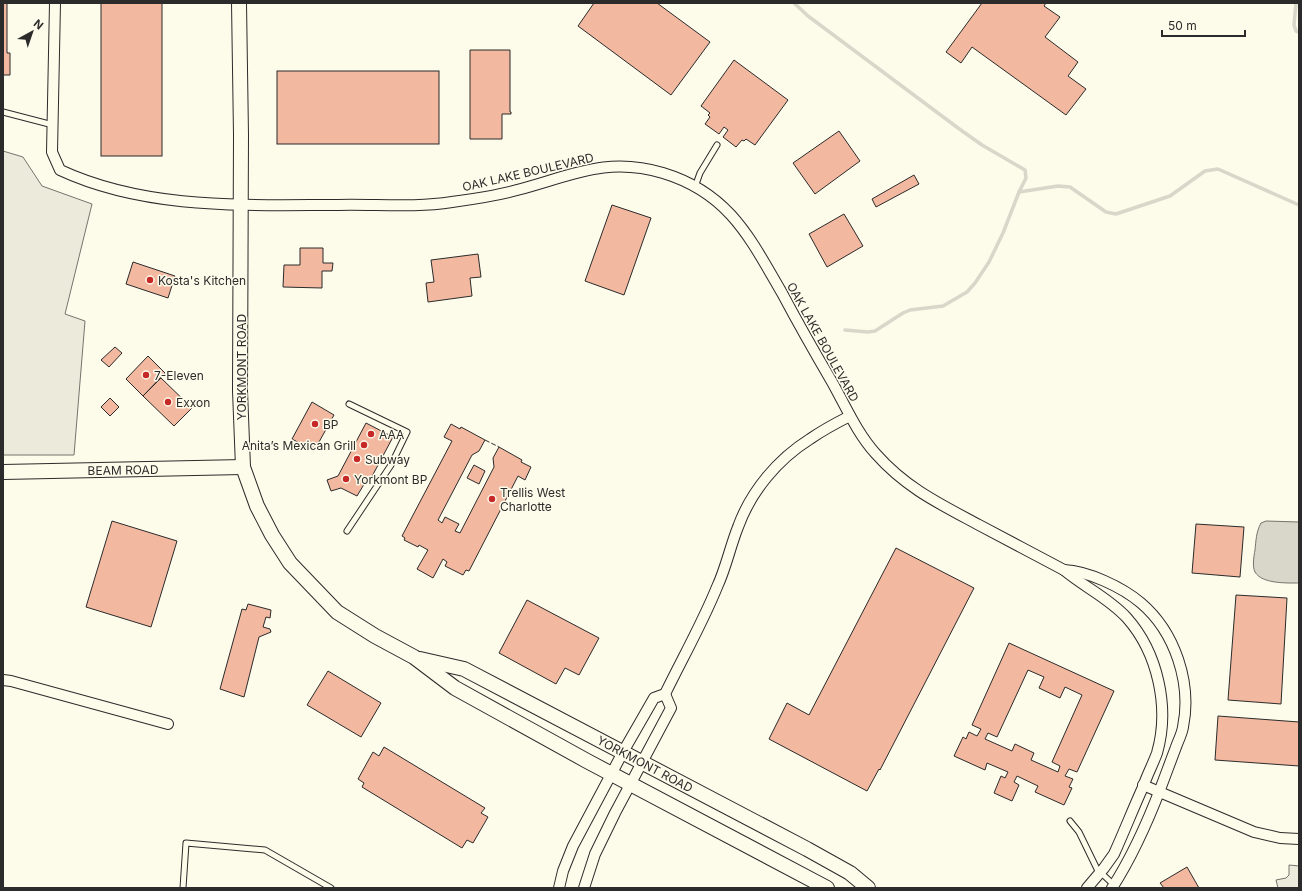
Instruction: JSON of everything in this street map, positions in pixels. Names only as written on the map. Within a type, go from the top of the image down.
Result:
[{"type":"street","name":"OAK LAKE BOULEVARD","points":[[55,3],[52,152],[60,170],[79,179],[145,197],[195,202],[396,206],[450,203],[500,194],[581,171],[614,166],[647,169],[664,174],[695,187],[711,196],[722,205],[752,241],[850,416],[867,445],[878,457],[908,485],[934,501],[1064,570],[1078,582],[1109,602],[1127,618],[1146,647],[1159,684],[1162,705],[1162,719],[1157,753],[1114,854],[1087,888]]},
{"type":"street","name":"YORKMONT ROAD","points":[[239,3],[241,135],[240,391],[243,467],[257,506],[272,535],[296,570],[337,612],[375,636],[414,657],[455,688],[611,774],[827,888]]},
{"type":"street","points":[[559,888],[563,871],[573,846],[623,752],[654,698],[665,694],[716,589],[726,565],[738,527],[750,503],[766,478],[785,458],[810,439],[850,416]]},
{"type":"street","name":"BEAM ROAD","points":[[3,472],[243,467]]},
{"type":"street","name":"OAK LAKE BOULEVARD","points":[[1064,570],[1088,574],[1135,598],[1146,607],[1160,624],[1171,641],[1177,656],[1185,690],[1183,728],[1154,806],[1114,887]]},
{"type":"street","name":"YORKMONT ROAD","points":[[414,657],[464,670],[623,752],[850,873],[868,888]]},
{"type":"street","points":[[3,680],[168,724]]},
{"type":"street","points":[[584,888],[596,854],[630,784],[671,708],[665,694]]},
{"type":"street","points":[[1143,785],[1254,832],[1280,838],[1299,839]]},
{"type":"lane","points":[[3,112],[53,125]]},
{"type":"lane","points":[[695,187],[700,173],[717,145]]},
{"type":"lane","points":[[346,531],[391,465],[407,432],[349,404]]},
{"type":"lane","points":[[1070,821],[1079,832],[1095,866],[1114,887]]},
{"type":"lane","points":[[183,888],[186,843],[265,850],[331,888]]},
{"type":"shaded area","points":[[3,151],[23,157],[42,186],[92,204],[65,314],[85,321],[74,455],[3,455]]},
{"type":"shaded area","points":[[1266,521],[1299,522],[1299,583],[1269,581],[1258,576],[1255,572],[1254,561],[1257,533],[1261,523]]},
{"type":"shaded area","points":[[1289,865],[1299,866],[1299,888],[1278,888],[1276,880],[1286,878],[1289,875]]},
{"type":"building","points":[[3,3],[7,3],[7,53],[10,53],[10,75],[3,75]]},
{"type":"building","points":[[101,3],[162,3],[162,156],[101,156]]},
{"type":"building","points":[[594,3],[657,3],[710,42],[671,95],[578,26]]},
{"type":"building","points":[[982,3],[1046,3],[1044,6],[1060,17],[1045,37],[1078,62],[1068,76],[1086,89],[1066,115],[972,47],[961,63],[946,52]]},
{"type":"building","points":[[470,50],[510,50],[511,114],[502,114],[502,139],[470,139]]},
{"type":"building","points":[[734,60],[788,100],[755,145],[746,139],[744,141],[742,140],[736,147],[723,137],[728,130],[724,127],[719,134],[705,124],[710,117],[708,115],[710,113],[701,106]]},
{"type":"building","points":[[277,71],[439,71],[439,144],[277,144]]},
{"type":"building","points":[[839,131],[860,161],[815,194],[793,163]]},
{"type":"building","points":[[914,175],[919,184],[876,207],[872,199]]},
{"type":"building","points":[[612,205],[651,218],[624,295],[585,281]]},
{"type":"building","points":[[844,214],[863,246],[827,267],[809,234]]},
{"type":"building","points":[[300,248],[323,248],[323,263],[333,263],[332,271],[322,271],[322,288],[283,287],[284,265],[300,265]]},
{"type":"building","points":[[478,254],[481,277],[470,278],[472,296],[428,302],[426,283],[434,282],[431,260]]},
{"type":"building","name":"Kosta's Kitchen","points":[[133,262],[175,276],[168,298],[126,284]]},
{"type":"building","points":[[115,347],[122,353],[109,367],[101,360]]},
{"type":"building","name":"7-Eleven","points":[[148,356],[165,373],[143,396],[126,379]]},
{"type":"building","points":[[161,378],[192,408],[174,426],[143,396]]},
{"type":"building","points":[[110,398],[119,407],[110,416],[101,407]]},
{"type":"building","points":[[312,402],[334,415],[314,451],[292,439]]},
{"type":"building","points":[[366,423],[393,437],[369,482],[366,481],[357,496],[341,488],[331,491],[327,480],[338,476]]},
{"type":"building","name":"Trellis West Charlotte","points":[[451,424],[460,429],[461,427],[485,440],[479,451],[472,455],[438,520],[442,523],[445,517],[459,524],[455,531],[460,533],[494,467],[493,458],[499,447],[531,467],[525,480],[518,476],[469,571],[466,570],[463,575],[445,566],[447,562],[443,559],[433,578],[417,569],[428,550],[404,540],[405,538],[402,536],[452,441],[444,437]]},
{"type":"building","points":[[474,465],[485,471],[479,484],[467,478]]},
{"type":"building","points":[[112,521],[177,541],[151,627],[86,607]]},
{"type":"building","points":[[1196,524],[1244,527],[1240,577],[1192,573]]},
{"type":"building","points":[[896,548],[974,588],[880,770],[879,769],[867,791],[769,739],[787,703],[809,715]]},
{"type":"building","points":[[1236,595],[1287,598],[1281,704],[1228,700]]},
{"type":"building","points":[[527,600],[599,638],[579,675],[565,668],[556,684],[499,653]]},
{"type":"building","points":[[248,604],[271,610],[270,618],[266,617],[263,627],[270,629],[271,632],[259,637],[244,697],[220,689],[242,609],[246,610]]},
{"type":"building","points":[[1009,643],[1114,691],[1077,772],[1069,769],[1065,776],[1073,779],[1069,787],[1072,788],[1064,805],[1035,792],[1038,786],[1017,776],[1014,782],[1019,785],[1012,801],[994,793],[1001,776],[1005,778],[1008,772],[987,763],[985,770],[954,756],[963,737],[966,739],[969,732],[977,736],[981,729],[972,725]],"holes":[[[1028,670],[1044,677],[1039,688],[1060,698],[1065,687],[1082,695],[1052,762],[1060,766],[1058,772],[1031,760],[1034,753],[1015,744],[1012,751],[985,739],[988,733],[997,737]]]},
{"type":"building","points":[[328,671],[381,703],[361,737],[307,705]]},
{"type":"building","points":[[1218,716],[1299,722],[1299,766],[1215,760]]},
{"type":"building","points":[[384,747],[485,808],[481,813],[488,817],[473,843],[467,840],[462,848],[362,787],[364,783],[358,779],[373,752],[379,756]]},
{"type":"building","points":[[1187,867],[1199,888],[1164,888],[1160,883]]},
{"type":"waterway","points":[[794,3],[808,16],[958,128],[982,145],[1025,170],[1026,178],[1003,233],[989,262],[967,292],[943,306],[910,310],[875,331],[868,332],[845,330]]},
{"type":"waterway","points":[[1296,3],[1294,25],[1296,31],[1299,32]]},
{"type":"waterway","points":[[1019,192],[1058,186],[1070,187],[1106,212],[1116,214],[1170,196],[1205,171],[1218,169],[1299,205]]},
{"type":"fence","points":[[485,440],[499,447]]},
{"type":"place","name":"Kosta's Kitchen","points":[[150,280]]},
{"type":"place","name":"7-Eleven","points":[[146,375]]},
{"type":"place","name":"Exxon","points":[[168,402]]},
{"type":"place","name":"BP","points":[[315,424]]},
{"type":"place","name":"AAA","points":[[371,434]]},
{"type":"place","name":"Anita’s Mexican Grill","points":[[364,445]]},
{"type":"place","name":"Subway","points":[[357,459]]},
{"type":"place","name":"Yorkmont BP","points":[[346,479]]},
{"type":"place","name":"Trellis West Charlotte","points":[[492,499]]}]
